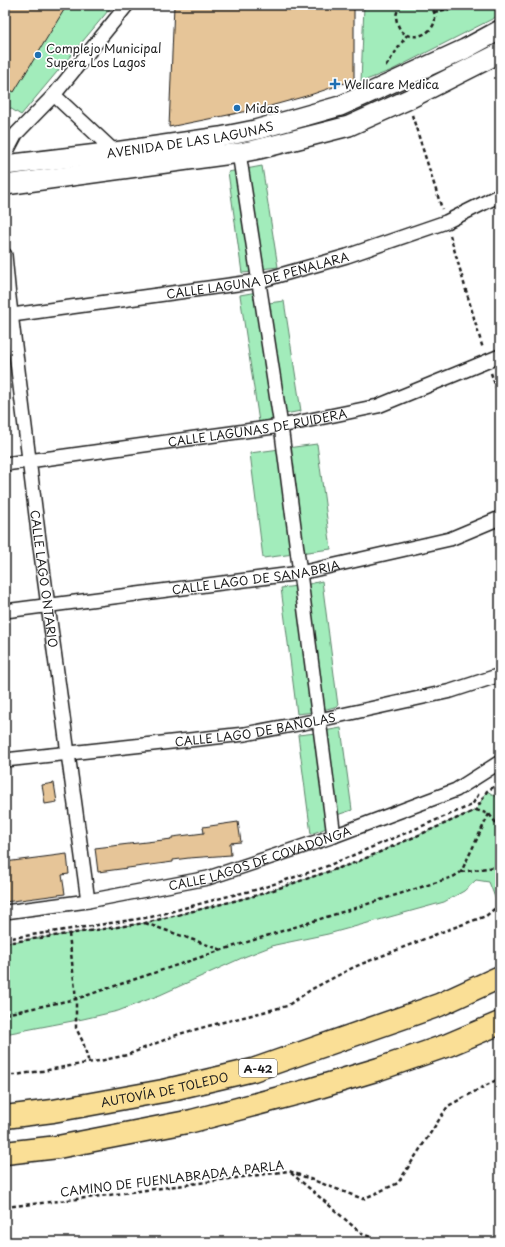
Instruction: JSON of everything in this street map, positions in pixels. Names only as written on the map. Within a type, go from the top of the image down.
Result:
[{"type":"highway","name":"AUTOVÍA DE TOLEDO","points":[[5,1118],[163,1091],[253,1070],[439,1005],[500,977]]},
{"type":"highway","points":[[5,1153],[58,1147],[192,1121],[306,1091],[378,1069],[448,1046],[500,1023]]},
{"type":"main road","name":"AVENIDA DE LAS LAGUNAS","points":[[5,165],[115,152],[220,137],[256,130],[340,106],[465,49],[500,30]]},
{"type":"main road","name":"AVENIDA DE LAS LAGUNAS","points":[[5,185],[239,153],[349,126],[407,100],[500,53]]},
{"type":"street","points":[[5,155],[16,134],[54,95],[127,5]]},
{"type":"street","points":[[54,95],[115,152]]},
{"type":"street","points":[[239,153],[281,426],[334,836]]},
{"type":"street","name":"CALLE LAGUNA DE PEÑALARA","points":[[8,315],[259,281],[347,256],[446,222],[500,195]]},
{"type":"street","name":"CALLE LAGO ONTARIO","points":[[5,255],[8,315],[30,461],[67,753],[88,901]]},
{"type":"street","name":"CALLE LAGUNAS DE RUIDERA","points":[[5,464],[281,426],[378,406],[500,356]]},
{"type":"street","name":"CALLE LAGO DE SANABRIA","points":[[5,611],[300,573],[450,539],[500,518]]},
{"type":"street","name":"CALLE LAGO DE BAÑOLAS","points":[[5,760],[245,734],[319,720],[451,691],[500,675]]},
{"type":"street","name":"CALLE LAGOS DE COVADONGA","points":[[5,912],[88,901],[208,878],[334,836],[456,790],[500,762]]},
{"type":"path","points":[[401,5],[396,12],[398,26],[407,35],[414,36],[420,36],[427,33],[431,28],[434,22],[434,12],[430,5]]},
{"type":"path","points":[[434,12],[468,5]]},
{"type":"path","points":[[407,100],[446,222],[487,362],[500,399]]},
{"type":"path","points":[[494,782],[500,779]]},
{"type":"path","points":[[5,943],[145,923],[258,895],[357,862],[476,810],[487,791],[500,783]]},
{"type":"path","points":[[5,938],[151,917],[259,889],[325,867],[472,805],[482,788]]},
{"type":"path","points":[[476,810],[489,814],[500,828]]},
{"type":"path","points":[[461,872],[489,814]]},
{"type":"path","points":[[5,1014],[76,999],[222,950],[453,877],[461,872],[500,866]]},
{"type":"path","points":[[5,1075],[15,1075],[90,1063],[127,1055],[192,1030],[287,1006],[312,989],[354,967],[486,916],[500,904]]},
{"type":"path","points":[[145,923],[222,950]]},
{"type":"path","points":[[69,934],[76,999],[76,1028],[90,1063]]},
{"type":"path","name":"CAMINO DE FUENLABRADA A PARLA","points":[[5,1207],[86,1198],[289,1171],[363,1198],[398,1183],[448,1106],[500,1078]]},
{"type":"path","points":[[289,1171],[362,1234],[386,1242]]},
{"type":"green space","name":"Complejo Municipal Supera Los Lagos","points":[[5,5],[113,5],[21,115],[5,105]]},
{"type":"green space","points":[[364,5],[500,5],[500,15],[392,70],[361,82]]},
{"type":"green space","points":[[262,166],[278,267],[261,269],[246,169]]},
{"type":"green space","points":[[239,170],[253,272],[242,273],[228,172]]},
{"type":"green space","points":[[257,292],[276,419],[259,422],[240,295]]},
{"type":"green space","points":[[284,301],[301,411],[285,414],[268,303]]},
{"type":"green space","points":[[317,444],[331,549],[300,553],[287,448]]},
{"type":"green space","points":[[280,449],[294,554],[263,558],[250,453]]},
{"type":"green space","points":[[322,581],[338,706],[323,710],[305,585]]},
{"type":"green space","points":[[297,586],[314,712],[297,714],[281,588]]},
{"type":"green space","points":[[341,728],[352,810],[337,815],[324,731]]},
{"type":"green space","points":[[316,733],[329,827],[311,834],[298,735]]},
{"type":"green space","points":[[487,791],[500,799],[500,910],[489,882],[476,880],[464,891],[444,902],[328,934],[275,945],[244,957],[160,995],[118,1011],[5,1034],[5,943],[145,923],[258,895],[357,862],[476,810]]},
{"type":"building","points":[[5,5],[67,5],[14,92],[5,87]]},
{"type":"building","points":[[174,5],[354,5],[354,80],[310,95],[263,108],[169,127]]},
{"type":"building","points":[[54,783],[57,802],[45,804],[42,785]]},
{"type":"building","points":[[238,822],[241,842],[230,843],[231,855],[173,860],[173,862],[98,872],[95,848],[172,839],[172,837],[204,833],[203,827]]},
{"type":"building","points":[[67,854],[69,874],[62,875],[65,894],[5,902],[5,862]]},
{"type":"place","name":"Complejo Municipal Supera Los Lagos","points":[[38,55]]},
{"type":"place","name":"Wellcare Medica","points":[[335,84]]},
{"type":"place","name":"Midas","points":[[237,108]]}]
